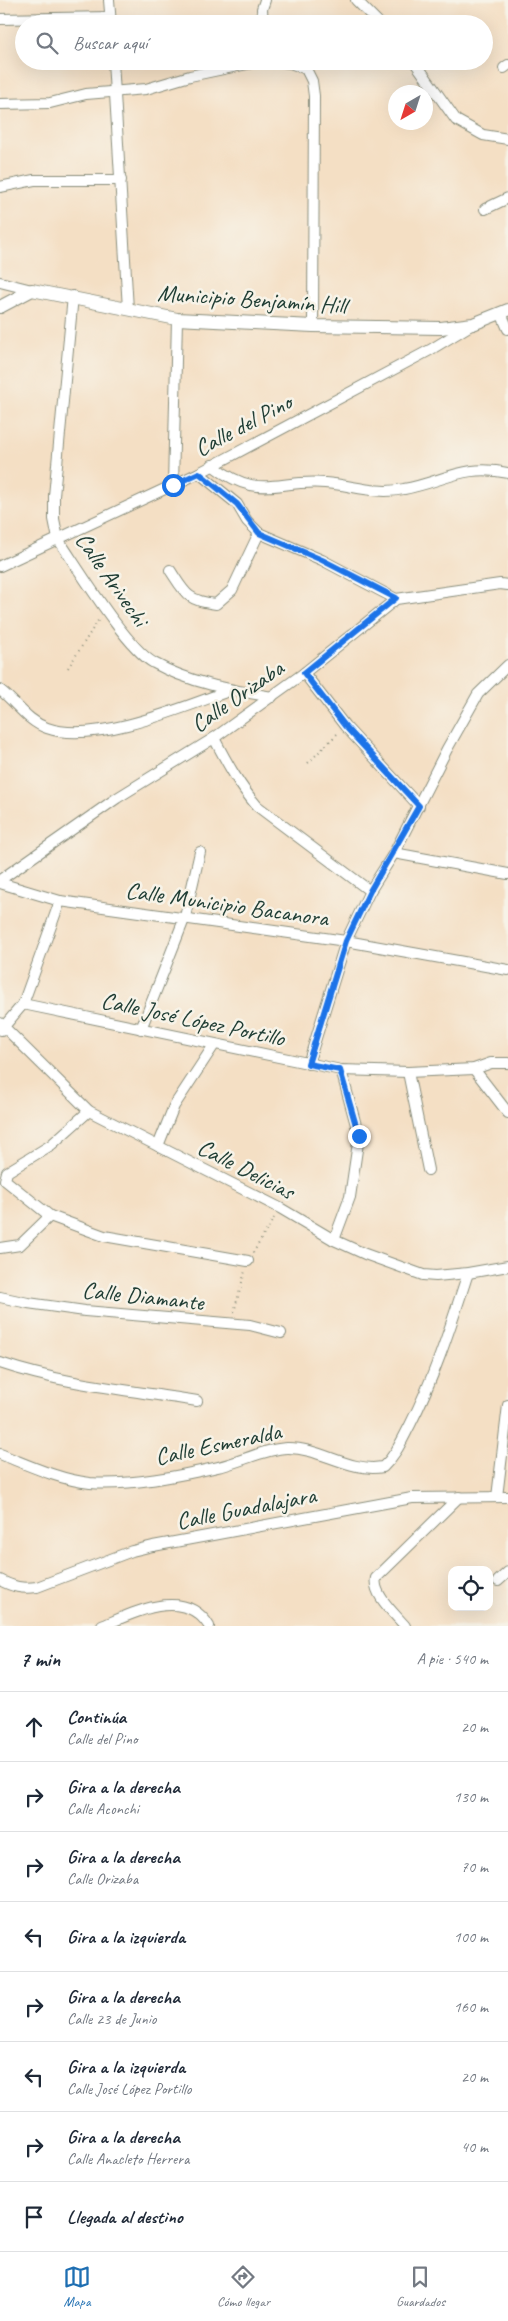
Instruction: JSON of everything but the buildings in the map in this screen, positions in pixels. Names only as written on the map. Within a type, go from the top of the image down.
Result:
[{"type":"street","points":[[110,0],[110,15]]},
{"type":"street","points":[[262,15],[264,0]]},
{"type":"street","points":[[356,0],[371,15]]},
{"type":"street","points":[[0,19],[15,19]]},
{"type":"street","points":[[113,70],[128,309]]},
{"type":"street","points":[[0,104],[50,103],[86,94],[146,89],[218,70]]},
{"type":"street","points":[[306,70],[312,81],[314,96],[313,326]]},
{"type":"street","points":[[420,70],[456,120],[483,135],[508,139]]},
{"type":"street","points":[[0,187],[34,180],[121,180]]},
{"type":"street","points":[[485,209],[508,198]]},
{"type":"street","points":[[0,282],[32,290]]},
{"type":"street","points":[[0,307],[32,290]]},
{"type":"street","name":"Municipio Benjamín Hill","points":[[32,290],[73,296],[176,319],[313,326],[441,328]]},
{"type":"street","name":"Calle Arivechi","points":[[73,296],[54,496],[54,519],[58,539],[133,645],[153,663],[231,690],[272,697]]},
{"type":"street","points":[[505,312],[508,329]]},
{"type":"street","name":"Calle del Pino","points":[[0,566],[199,473],[430,350],[473,324],[505,312]]},
{"type":"street","points":[[173,485],[176,319]]},
{"type":"street","name":"Calle del Pino","points":[[441,328],[473,324]]},
{"type":"street","points":[[212,465],[228,477],[242,484],[262,487],[324,483],[382,492],[405,489],[466,470],[508,473]]},
{"type":"street","points":[[199,473],[237,504],[259,533],[322,560],[396,598],[500,584],[508,585]]},
{"type":"street","points":[[170,570],[186,595],[198,602],[216,604],[232,590],[259,533]]},
{"type":"street","name":"Calle Orizaba","points":[[0,882],[117,798],[214,738],[272,697],[396,598]]},
{"type":"street","points":[[308,1064],[346,941],[370,891],[394,853],[451,741],[478,694],[508,665]]},
{"type":"street","points":[[304,673],[345,726],[419,806]]},
{"type":"street","points":[[0,690],[31,719],[46,728],[63,732],[113,729],[170,713],[231,690]]},
{"type":"street","points":[[214,738],[230,769],[257,806],[370,891]]},
{"type":"street","points":[[141,1029],[185,918],[200,852]]},
{"type":"street","points":[[394,853],[508,874]]},
{"type":"street","name":"Calle Municipio Bacanora","points":[[0,882],[60,901],[346,941],[508,970]]},
{"type":"street","points":[[1,1026],[23,1004],[60,901]]},
{"type":"street","name":"Calle José López Portillo","points":[[23,1004],[340,1070],[408,1072],[474,1069],[491,1063],[508,1063]]},
{"type":"street","name":"Calle Delicias","points":[[1,1026],[89,1110],[280,1208],[334,1240],[364,1254],[422,1275],[436,1276],[468,1273],[508,1266]]},
{"type":"street","points":[[158,1146],[174,1106],[214,1045]]},
{"type":"street","points":[[474,1069],[508,1112]]},
{"type":"street","points":[[334,1240],[350,1197],[358,1158],[359,1136],[340,1070]]},
{"type":"street","points":[[408,1072],[428,1170]]},
{"type":"street","points":[[89,1110],[51,1145],[7,1172],[5,1180],[50,1216],[104,1236],[248,1261]]},
{"type":"street","points":[[0,1248],[20,1245],[50,1216]]},
{"type":"street","name":"Calle Esmeralda","points":[[0,1454],[51,1473],[90,1483],[124,1482],[191,1473],[234,1463],[275,1449],[289,1448],[302,1449],[358,1467],[383,1467],[393,1457],[422,1401],[438,1364],[468,1273]]},
{"type":"street","name":"Calle Diamante","points":[[0,1297],[28,1304],[250,1325],[281,1334]]},
{"type":"street","points":[[0,1363],[45,1377],[89,1386],[197,1401]]},
{"type":"street","points":[[497,1497],[508,1405]]},
{"type":"street","points":[[405,1626],[378,1593],[375,1583],[376,1578],[459,1497]]},
{"type":"street","name":"Calle Guadalajara","points":[[0,1580],[11,1586],[26,1589],[37,1588],[132,1551],[412,1498],[508,1497]]},
{"type":"street","points":[[498,1580],[508,1572]]},
{"type":"street","points":[[102,1626],[146,1608],[172,1605],[194,1610],[203,1616],[209,1626]]},
{"type":"path","points":[[68,668],[106,608]]},
{"type":"path","points":[[308,763],[345,726]]},
{"type":"route","points":[[173,485],[199,473],[237,504],[247,521],[259,533],[322,560],[396,598],[304,673],[345,726],[419,806],[394,853],[370,891],[346,941],[308,1064],[340,1070],[359,1136]]}]
